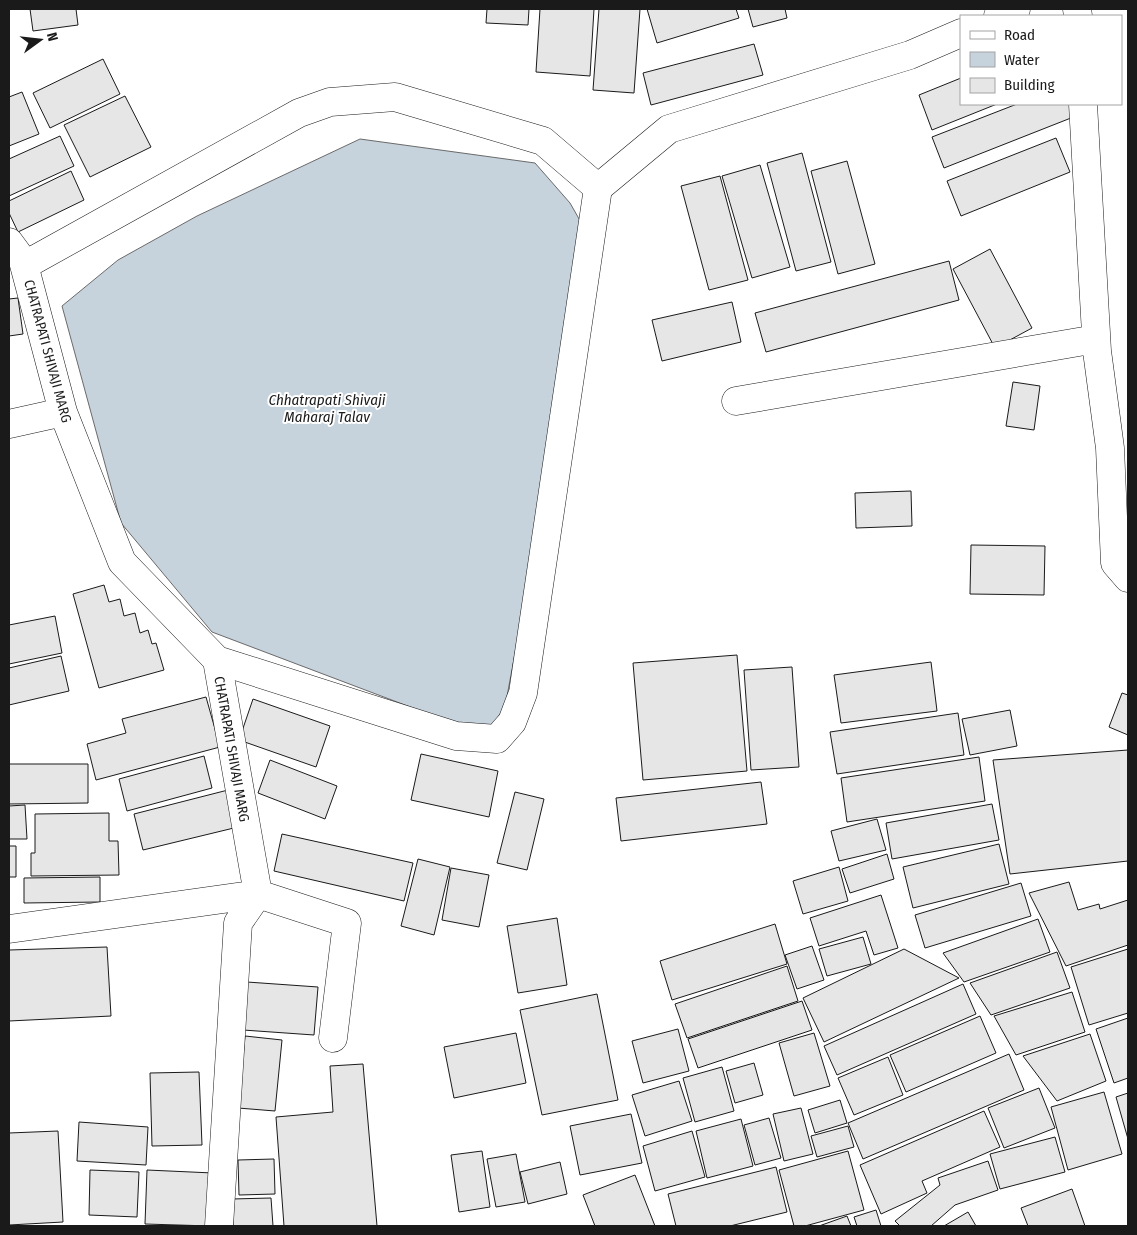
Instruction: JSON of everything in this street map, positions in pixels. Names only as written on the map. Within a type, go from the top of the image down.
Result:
[{"type":"street","points":[[1001,15],[1016,9]]},
{"type":"street","points":[[217,660],[456,736],[497,739],[512,722],[523,693],[598,188],[669,129],[910,55],[960,33]]},
{"type":"street","points":[[16,252],[34,260],[299,113],[330,102],[395,97],[543,141],[598,188]]},
{"type":"street","points":[[1083,105],[1096,339],[1110,448],[1115,563],[1128,578]]},
{"type":"street","name":"CHATRAPATI SHIVAJI MARG","points":[[16,252],[63,412],[122,562],[217,660],[258,894]]},
{"type":"street","points":[[736,401],[1096,339]]},
{"type":"street","points":[[9,424],[63,412]]},
{"type":"street","points":[[219,1226],[238,923],[258,894]]},
{"type":"street","points":[[9,929],[258,894],[347,923],[333,1038]]},
{"type":"water","name":"Chhatrapati Shivaji Maharaj Talav","points":[[360,139],[535,163],[570,203],[586,231],[588,262],[505,707],[491,727],[471,730],[212,632],[121,523],[62,306],[118,260],[197,216]]},
{"type":"building","points":[[30,9],[76,9],[78,25],[33,31]]},
{"type":"building","points":[[487,9],[529,9],[528,25],[486,23]]},
{"type":"building","points":[[540,9],[594,9],[590,76],[536,72]]},
{"type":"building","points":[[599,9],[640,9],[634,93],[593,90]]},
{"type":"building","points":[[647,9],[736,9],[739,18],[657,43]]},
{"type":"building","points":[[748,9],[785,9],[787,18],[753,27]]},
{"type":"building","points":[[754,44],[763,75],[651,105],[643,73]]},
{"type":"building","points":[[103,59],[120,94],[50,128],[33,93]]},
{"type":"building","points":[[960,78],[960,105],[994,105],[932,130],[919,95]]},
{"type":"building","points":[[22,92],[39,134],[9,146],[9,97]]},
{"type":"building","points":[[125,96],[151,147],[90,177],[64,125]]},
{"type":"building","points":[[1014,105],[1071,105],[1076,116],[944,168],[932,137]]},
{"type":"building","points":[[60,136],[74,166],[9,196],[9,159]]},
{"type":"building","points":[[1056,138],[1070,172],[961,216],[947,181]]},
{"type":"building","points":[[802,153],[831,262],[796,271],[767,163]]},
{"type":"building","points":[[847,161],[875,264],[838,274],[811,171]]},
{"type":"building","points":[[760,165],[790,267],[752,278],[722,176]]},
{"type":"building","points":[[71,171],[84,200],[18,232],[9,213],[9,201]]},
{"type":"building","points":[[720,176],[748,280],[709,290],[681,186]]},
{"type":"building","points":[[990,249],[1032,328],[995,348],[953,269]]},
{"type":"building","points":[[949,261],[959,300],[766,352],[755,313]]},
{"type":"building","points":[[18,298],[23,334],[9,336],[9,299]]},
{"type":"building","points":[[732,302],[741,342],[662,361],[652,320]]},
{"type":"building","points":[[1013,382],[1040,386],[1034,430],[1006,426]]},
{"type":"building","points":[[911,491],[912,526],[856,528],[855,493]]},
{"type":"building","points":[[971,545],[1045,546],[1044,595],[970,594]]},
{"type":"building","points":[[104,585],[109,602],[120,599],[124,616],[135,613],[140,633],[148,630],[152,644],[156,643],[164,670],[99,688],[73,594]]},
{"type":"building","points":[[55,616],[62,653],[9,664],[9,625]]},
{"type":"building","points":[[737,655],[747,771],[643,780],[633,663]]},
{"type":"building","points":[[61,656],[69,691],[9,705],[9,668]]},
{"type":"building","points":[[931,662],[937,711],[841,723],[834,675]]},
{"type":"building","points":[[792,667],[799,767],[751,770],[744,670]]},
{"type":"building","points":[[1122,693],[1128,695],[1128,735],[1109,727]]},
{"type":"building","points":[[206,697],[220,747],[96,780],[87,744],[126,733],[122,719]]},
{"type":"building","points":[[253,699],[330,726],[316,767],[239,740]]},
{"type":"building","points":[[1010,710],[1017,746],[970,755],[962,719]]},
{"type":"building","points":[[958,713],[964,755],[837,774],[830,732]]},
{"type":"building","points":[[1128,750],[1128,861],[1010,874],[993,760]]},
{"type":"building","points":[[421,754],[498,771],[489,817],[411,800]]},
{"type":"building","points":[[204,756],[212,788],[127,811],[119,779]]},
{"type":"building","points":[[979,757],[985,801],[847,822],[841,778]]},
{"type":"building","points":[[270,760],[337,786],[325,819],[258,793]]},
{"type":"building","points":[[9,764],[88,764],[88,803],[9,804]]},
{"type":"building","points":[[761,782],[767,824],[621,841],[616,798]]},
{"type":"building","points":[[228,790],[238,827],[143,850],[134,814]]},
{"type":"building","points":[[515,792],[544,799],[527,870],[497,863]]},
{"type":"building","points":[[992,804],[999,840],[892,859],[886,823]]},
{"type":"building","points":[[25,805],[27,839],[9,839],[9,806]]},
{"type":"building","points":[[109,813],[109,841],[118,841],[119,875],[31,876],[31,853],[35,853],[35,814]]},
{"type":"building","points":[[877,819],[886,850],[839,861],[831,831]]},
{"type":"building","points":[[282,834],[413,863],[404,901],[274,871]]},
{"type":"building","points":[[999,844],[1009,884],[913,908],[903,867]]},
{"type":"building","points":[[9,846],[16,846],[16,877],[9,877]]},
{"type":"building","points":[[887,854],[894,879],[850,893],[842,869]]},
{"type":"building","points":[[418,859],[450,867],[434,935],[401,926]]},
{"type":"building","points":[[839,867],[848,901],[803,914],[793,881]]},
{"type":"building","points":[[451,868],[489,875],[479,927],[442,920]]},
{"type":"building","points":[[100,877],[100,902],[24,903],[24,878]]},
{"type":"building","points":[[1069,882],[1078,910],[1099,904],[1100,909],[1128,900],[1128,945],[1066,966],[1029,893]]},
{"type":"building","points":[[1021,883],[1031,916],[925,948],[915,915]]},
{"type":"building","points":[[881,895],[898,948],[874,955],[866,931],[819,946],[810,918]]},
{"type":"building","points":[[557,918],[567,985],[518,993],[507,926]]},
{"type":"building","points":[[1038,919],[1050,952],[964,982],[943,953]]},
{"type":"building","points":[[775,924],[787,964],[672,1000],[660,961]]},
{"type":"building","points":[[863,937],[871,964],[827,976],[819,949]]},
{"type":"building","points":[[812,946],[824,980],[797,989],[785,955]]},
{"type":"building","points":[[107,947],[111,1016],[9,1021],[9,950]]},
{"type":"building","points":[[904,949],[959,978],[824,1042],[803,998]]},
{"type":"building","points":[[1128,949],[1128,1013],[1089,1025],[1071,967]]},
{"type":"building","points":[[1057,952],[1070,988],[991,1015],[970,983]]},
{"type":"building","points":[[787,966],[798,1001],[687,1038],[675,1004]]},
{"type":"building","points":[[247,982],[318,987],[314,1035],[243,1030]]},
{"type":"building","points":[[963,984],[976,1014],[837,1075],[824,1046]]},
{"type":"building","points":[[1072,992],[1085,1032],[1016,1055],[994,1016]]},
{"type":"building","points":[[597,994],[618,1100],[542,1115],[520,1010]]},
{"type":"building","points":[[802,1001],[812,1030],[698,1068],[688,1039]]},
{"type":"building","points":[[980,1016],[996,1053],[906,1092],[890,1055]]},
{"type":"building","points":[[1128,1018],[1128,1078],[1114,1083],[1096,1029]]},
{"type":"building","points":[[678,1029],[689,1071],[643,1083],[632,1041]]},
{"type":"building","points":[[516,1033],[526,1083],[454,1098],[444,1047]]},
{"type":"building","points":[[814,1033],[830,1086],[794,1096],[779,1043]]},
{"type":"building","points":[[1090,1034],[1106,1081],[1057,1101],[1023,1056]]},
{"type":"building","points":[[245,1036],[282,1040],[275,1111],[238,1108]]},
{"type":"building","points":[[1009,1054],[1024,1090],[863,1159],[848,1123]]},
{"type":"building","points":[[888,1057],[903,1095],[854,1115],[838,1078]]},
{"type":"building","points":[[754,1063],[763,1095],[735,1103],[726,1071]]},
{"type":"building","points":[[363,1064],[377,1226],[284,1226],[276,1117],[333,1112],[330,1066]]},
{"type":"building","points":[[722,1067],[734,1111],[695,1122],[683,1078]]},
{"type":"building","points":[[199,1072],[202,1145],[152,1146],[150,1073]]},
{"type":"building","points":[[679,1081],[692,1121],[645,1136],[632,1095]]},
{"type":"building","points":[[1039,1088],[1055,1128],[1004,1148],[988,1108]]},
{"type":"building","points":[[1104,1092],[1122,1154],[1068,1170],[1051,1107]]},
{"type":"building","points":[[1128,1093],[1128,1139],[1116,1097]]},
{"type":"building","points":[[840,1100],[847,1123],[815,1133],[808,1110]]},
{"type":"building","points":[[801,1108],[813,1154],[784,1161],[773,1114]]},
{"type":"building","points":[[984,1111],[1000,1147],[922,1181],[927,1193],[881,1214],[860,1165]]},
{"type":"building","points":[[631,1114],[642,1163],[580,1175],[570,1126]]},
{"type":"building","points":[[769,1118],[781,1158],[755,1165],[744,1125]]},
{"type":"building","points":[[741,1119],[753,1166],[707,1178],[696,1131]]},
{"type":"building","points":[[79,1122],[148,1127],[146,1165],[77,1161]]},
{"type":"building","points":[[848,1126],[854,1147],[817,1157],[811,1136]]},
{"type":"building","points":[[58,1131],[63,1222],[9,1225],[9,1133]]},
{"type":"building","points":[[692,1131],[705,1177],[655,1191],[643,1146]]},
{"type":"building","points":[[1055,1137],[1065,1172],[1000,1189],[990,1154]]},
{"type":"building","points":[[482,1151],[490,1207],[459,1212],[451,1155]]},
{"type":"building","points":[[848,1151],[864,1210],[805,1226],[794,1226],[779,1170]]},
{"type":"building","points":[[516,1154],[525,1202],[496,1207],[487,1159]]},
{"type":"building","points":[[274,1159],[275,1194],[239,1195],[238,1160]]},
{"type":"building","points":[[988,1161],[998,1190],[955,1205],[931,1226],[900,1226],[895,1221],[940,1185],[938,1178]]},
{"type":"building","points":[[560,1162],[567,1194],[528,1204],[520,1172]]},
{"type":"building","points":[[776,1167],[787,1212],[730,1226],[676,1226],[668,1194]]},
{"type":"building","points":[[90,1170],[139,1172],[137,1217],[89,1215]]},
{"type":"building","points":[[147,1170],[213,1173],[211,1226],[145,1224]]},
{"type":"building","points":[[635,1175],[655,1226],[595,1226],[583,1195]]},
{"type":"building","points":[[1072,1189],[1085,1226],[1028,1226],[1021,1208]]},
{"type":"building","points":[[271,1198],[273,1226],[233,1226],[232,1199]]},
{"type":"building","points":[[876,1210],[881,1226],[857,1226],[854,1217]]},
{"type":"building","points":[[968,1212],[976,1226],[944,1226]]},
{"type":"building","points":[[847,1216],[851,1226],[819,1226]]}]
